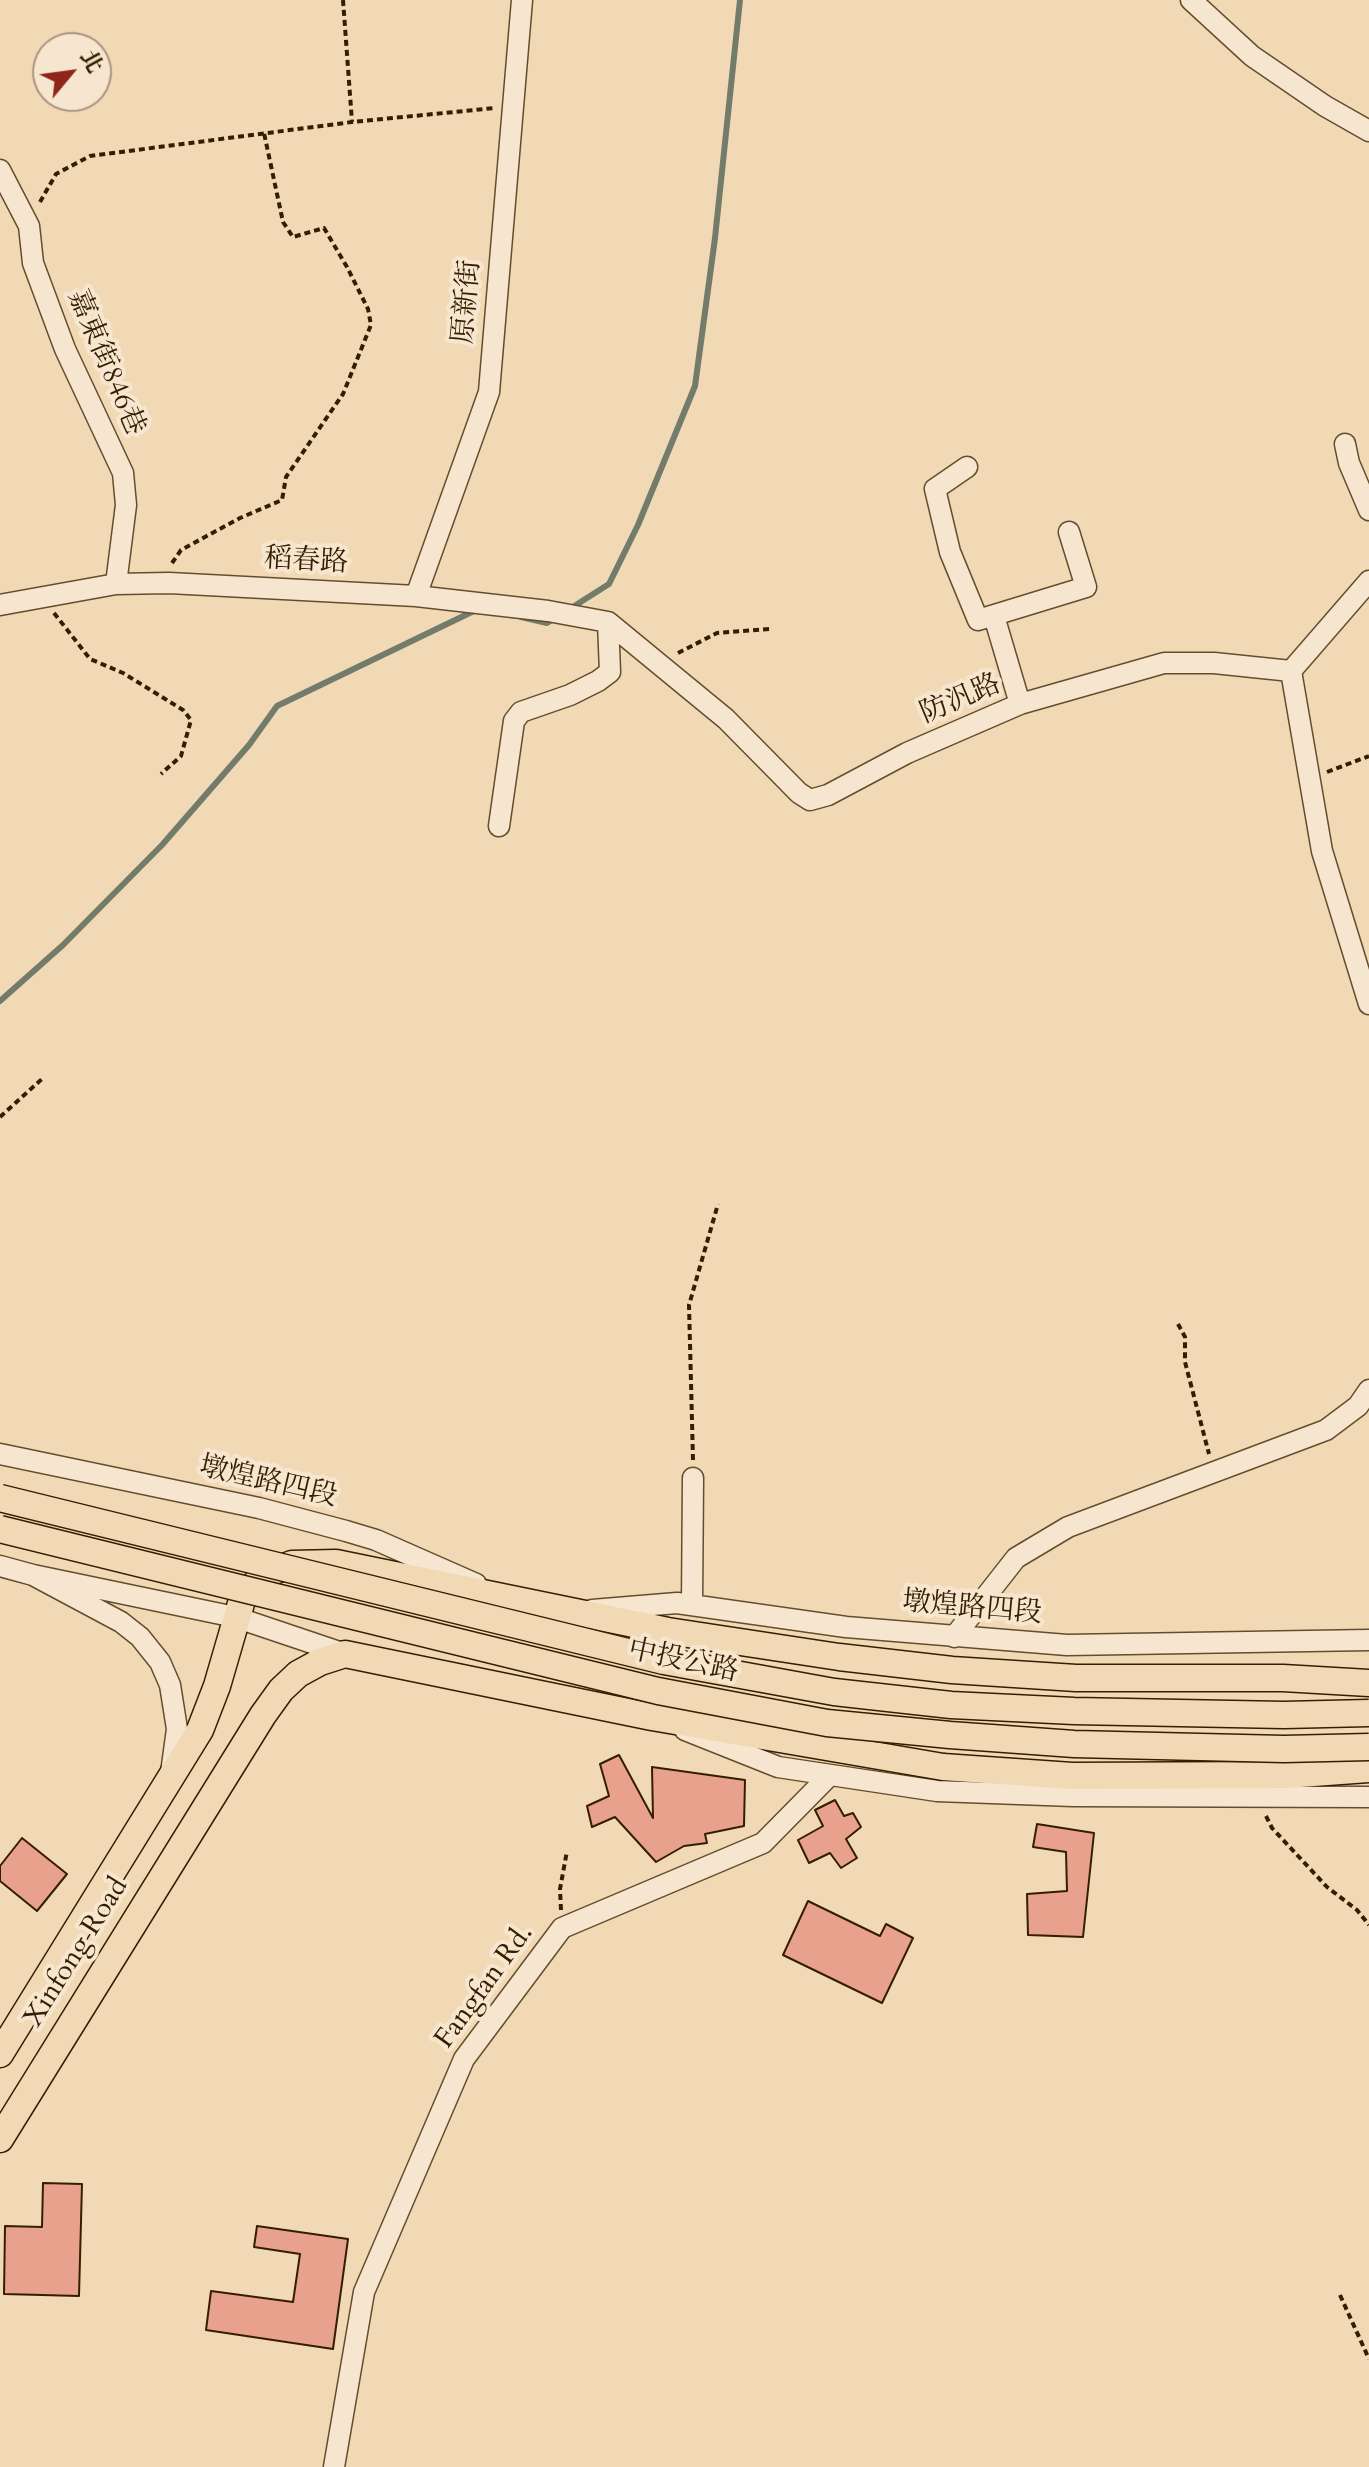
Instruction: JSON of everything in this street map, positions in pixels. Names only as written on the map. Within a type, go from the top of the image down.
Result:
[{"type":"main road","name":"中投公路","points":[[0,1498],[664,1661],[834,1692],[951,1705],[1074,1711],[1284,1715],[1369,1713]]},
{"type":"main road","name":"中投公路","points":[[0,1529],[658,1691],[827,1723],[1074,1744],[1284,1749],[1369,1747]]},
{"type":"main road","name":"Xinfong Road","points":[[0,2054],[170,1781],[209,1709],[242,1600],[255,1584],[271,1572],[292,1564],[336,1563],[668,1631],[839,1657],[952,1670],[1076,1678],[1283,1678],[1369,1683]]},
{"type":"main road","name":"Xinfong Road","points":[[0,2139],[9,2103],[281,1690],[298,1674],[320,1662],[345,1654]]},
{"type":"main road","points":[[345,1654],[652,1717],[943,1767],[1072,1776],[1286,1775],[1369,1769]]},
{"type":"street","name":"原新街","points":[[416,596],[489,392],[522,0]]},
{"type":"street","points":[[1191,0],[1252,56],[1325,106],[1369,131]]},
{"type":"street","name":"嘉東街846巷","points":[[0,170],[29,226],[33,263],[60,334],[123,473],[126,505],[116,584]]},
{"type":"street","points":[[1345,444],[1349,463],[1369,510]]},
{"type":"street","points":[[967,467],[935,489],[950,552],[978,620],[1086,587],[1069,532]]},
{"type":"street","points":[[1369,581],[1291,671],[1322,851],[1369,1004]]},
{"type":"street","name":"稻春路","points":[[0,605],[116,584],[169,583],[416,596],[548,611],[608,622]]},
{"type":"street","points":[[994,616],[1020,704]]},
{"type":"street","points":[[499,826],[514,721],[521,712],[570,695],[610,672],[608,622]]},
{"type":"street","name":"防汎路","points":[[608,622],[726,719],[799,793],[810,800],[828,795],[907,753],[1020,704],[1164,663],[1214,663],[1291,671]]},
{"type":"street","points":[[954,1637],[1016,1558],[1068,1527],[1326,1430],[1358,1406],[1369,1390]]},
{"type":"street","name":"墩煌路四段","points":[[0,1454],[259,1508],[346,1531],[376,1540],[513,1600]]},
{"type":"street","points":[[692,1605],[693,1478]]},
{"type":"street","points":[[0,1566],[235,1617],[345,1654]]},
{"type":"street","points":[[33,1575],[121,1622],[140,1637],[160,1662],[170,1685],[177,1729],[170,1781]]},
{"type":"street","name":"墩煌路四段","points":[[573,1612],[677,1603],[846,1627],[1067,1645],[1369,1640]]},
{"type":"street","points":[[1283,1678],[1369,1676]]},
{"type":"street","points":[[652,1717],[778,1767],[937,1791],[1073,1796],[1369,1797]]},
{"type":"street","points":[[1286,1775],[1369,1775]]},
{"type":"street","name":"Fangfan Rd.","points":[[334,2467],[364,2292],[464,2059],[562,1928],[763,1843],[829,1776]]},
{"type":"path","points":[[343,0],[352,122]]},
{"type":"path","points":[[29,226],[56,174],[90,156],[352,122],[512,106]]},
{"type":"path","points":[[169,583],[173,559],[181,550],[240,518],[282,500],[286,477],[343,394],[371,325],[368,309],[324,228],[293,237],[283,222],[264,133]]},
{"type":"path","points":[[41,598],[90,659],[123,673],[183,710],[191,720],[181,756],[161,774]]},
{"type":"path","points":[[658,663],[717,633],[770,629]]},
{"type":"path","points":[[1310,778],[1369,756]]},
{"type":"path","points":[[0,1117],[43,1078]]},
{"type":"path","points":[[693,1478],[689,1305],[718,1204]]},
{"type":"path","points":[[1178,1324],[1185,1337],[1185,1362],[1190,1387],[1214,1472]]},
{"type":"path","points":[[1255,1796],[1272,1828],[1327,1887],[1357,1910],[1369,1925]]},
{"type":"path","points":[[562,1928],[560,1889],[567,1851]]},
{"type":"path","points":[[1340,2295],[1369,2359]]},
{"type":"building","points":[[619,1755],[653,1818],[652,1767],[745,1780],[744,1826],[705,1834],[707,1843],[684,1846],[656,1862],[615,1817],[592,1827],[587,1806],[609,1796],[600,1764]]},
{"type":"building","points":[[835,1800],[844,1816],[853,1813],[861,1827],[846,1839],[857,1858],[841,1868],[830,1853],[809,1863],[798,1840],[823,1826],[815,1810]]},
{"type":"building","points":[[1037,1824],[1094,1833],[1083,1937],[1028,1935],[1027,1894],[1067,1891],[1066,1852],[1033,1847]]},
{"type":"building","points":[[22,1838],[67,1874],[37,1911],[0,1881],[0,1866]]},
{"type":"building","points":[[808,1901],[880,1936],[886,1924],[913,1938],[882,2003],[783,1955]]},
{"type":"building","points":[[43,2183],[82,2184],[79,2296],[4,2294],[5,2226],[42,2227]]},
{"type":"building","points":[[257,2226],[348,2239],[333,2349],[206,2330],[211,2291],[293,2302],[300,2254],[254,2247]]},
{"type":"waterway","points":[[568,610],[609,584],[638,525],[695,386],[715,238],[740,0]]},
{"type":"waterway","points":[[0,1001],[63,945],[162,845],[249,745],[277,706],[478,609]]},
{"type":"waterway","points":[[521,617],[547,623],[555,618]]}]
